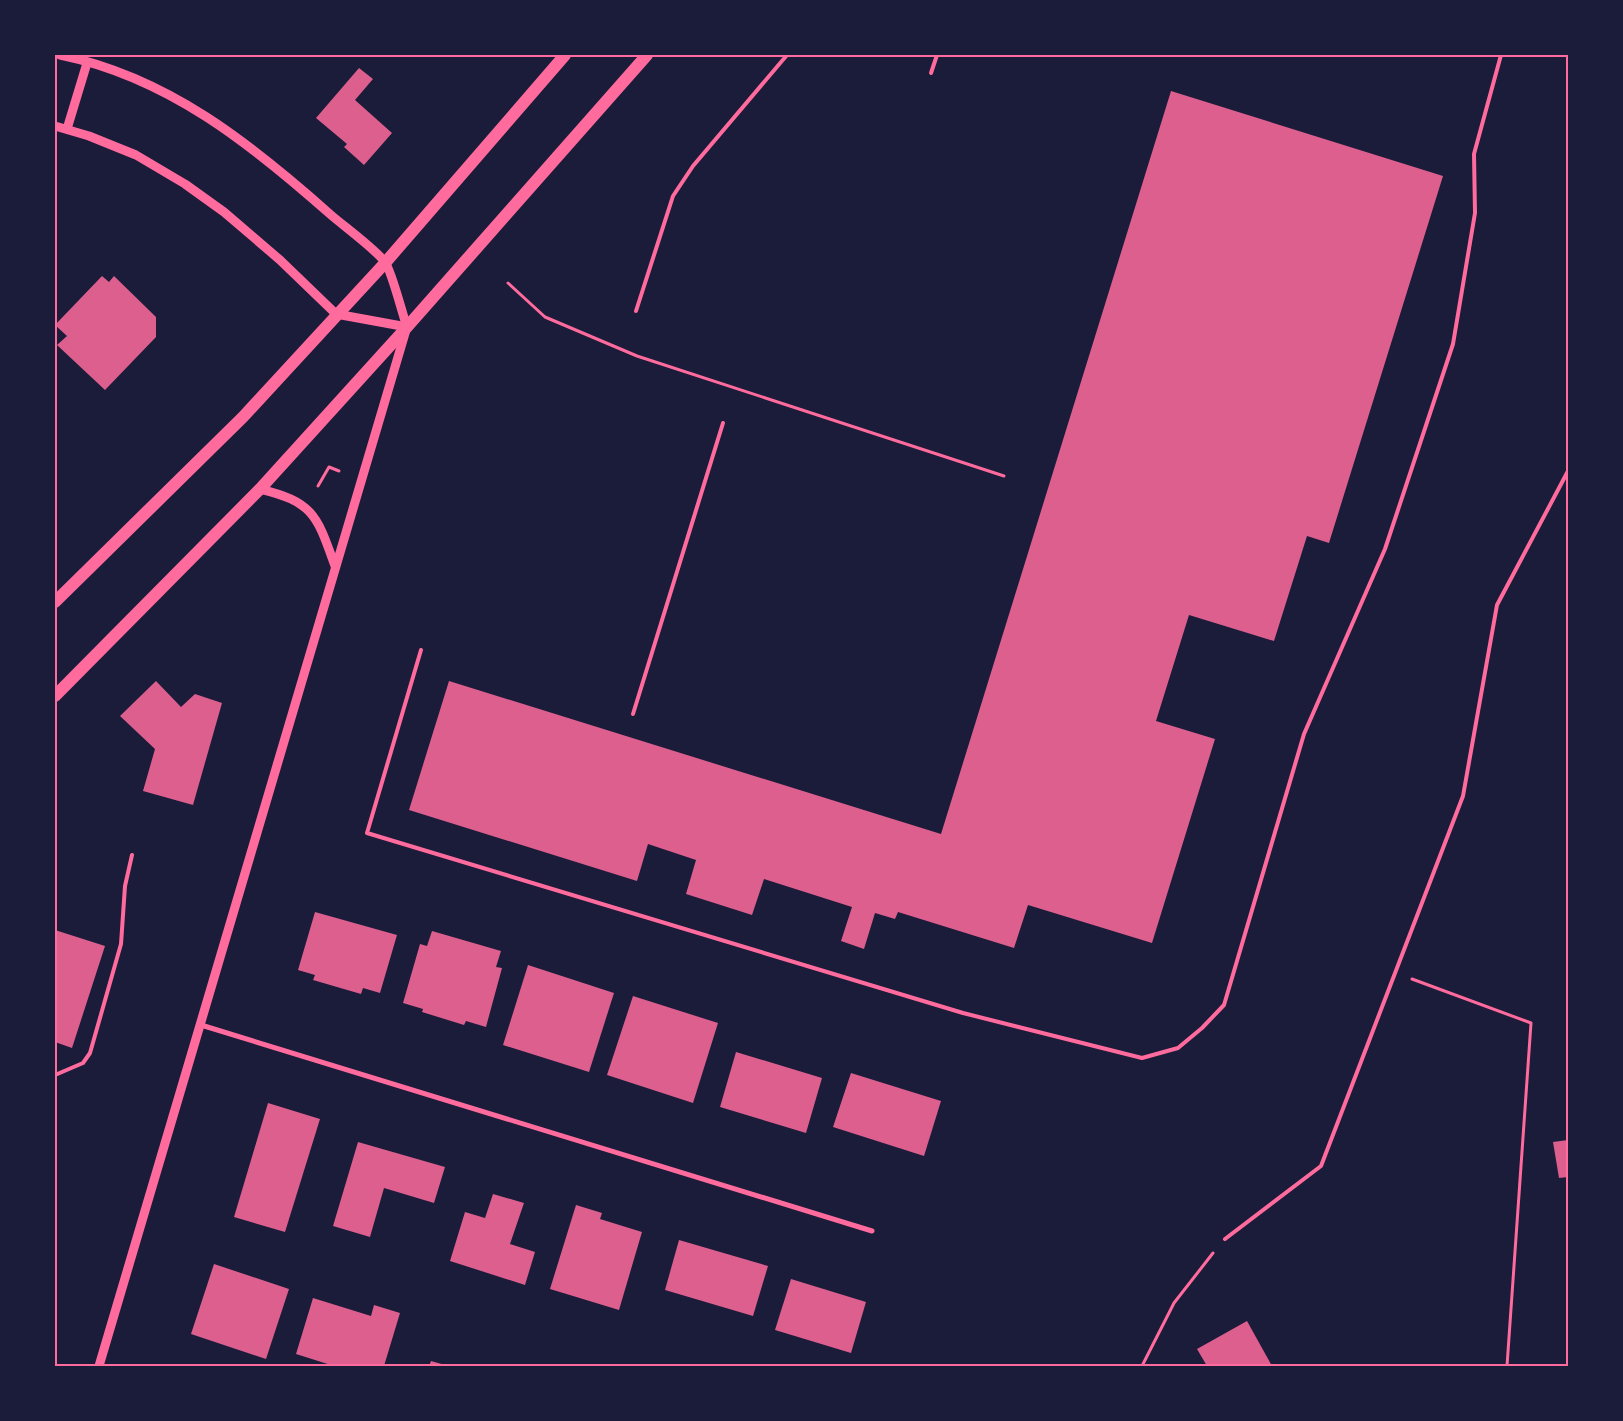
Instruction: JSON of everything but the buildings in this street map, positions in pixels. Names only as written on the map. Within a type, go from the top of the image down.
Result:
[{"type":"main road","points":[[55,602],[243,417],[385,263],[565,55]]},
{"type":"main road","points":[[55,696],[260,489],[407,327],[647,55]]},
{"type":"street","points":[[60,55],[125,75],[181,101],[228,130],[274,165],[385,263],[407,327],[99,1366]]},
{"type":"street","points":[[66,129],[87,63]]},
{"type":"street","points":[[55,126],[136,155],[185,184],[224,212],[273,254],[336,314],[407,327]]},
{"type":"street","points":[[260,489],[284,495],[304,505],[320,524],[335,566]]},
{"type":"street","points":[[201,1025],[872,1231]]},
{"type":"lane","points":[[636,311],[673,196],[693,166],[787,55]]},
{"type":"lane","points":[[931,73],[937,55]]},
{"type":"lane","points":[[421,650],[367,832],[962,1012],[1142,1058],[1178,1048],[1202,1028],[1224,1005],[1304,734],[1385,549],[1450,353],[1475,213],[1474,154],[1501,55]]},
{"type":"lane","points":[[633,714],[723,423]]},
{"type":"lane","points":[[1225,1239],[1321,1166],[1463,796],[1497,605],[1568,471]]},
{"type":"lane","points":[[55,1075],[83,1063],[90,1053],[121,944],[124,886],[132,855]]},
{"type":"path","points":[[508,283],[545,318],[637,356],[1004,476]]},
{"type":"path","points":[[318,486],[329,467],[338,471]]},
{"type":"path","points":[[1395,973],[1531,1022],[1507,1366]]},
{"type":"path","points":[[1142,1366],[1174,1304],[1225,1239]]}]
